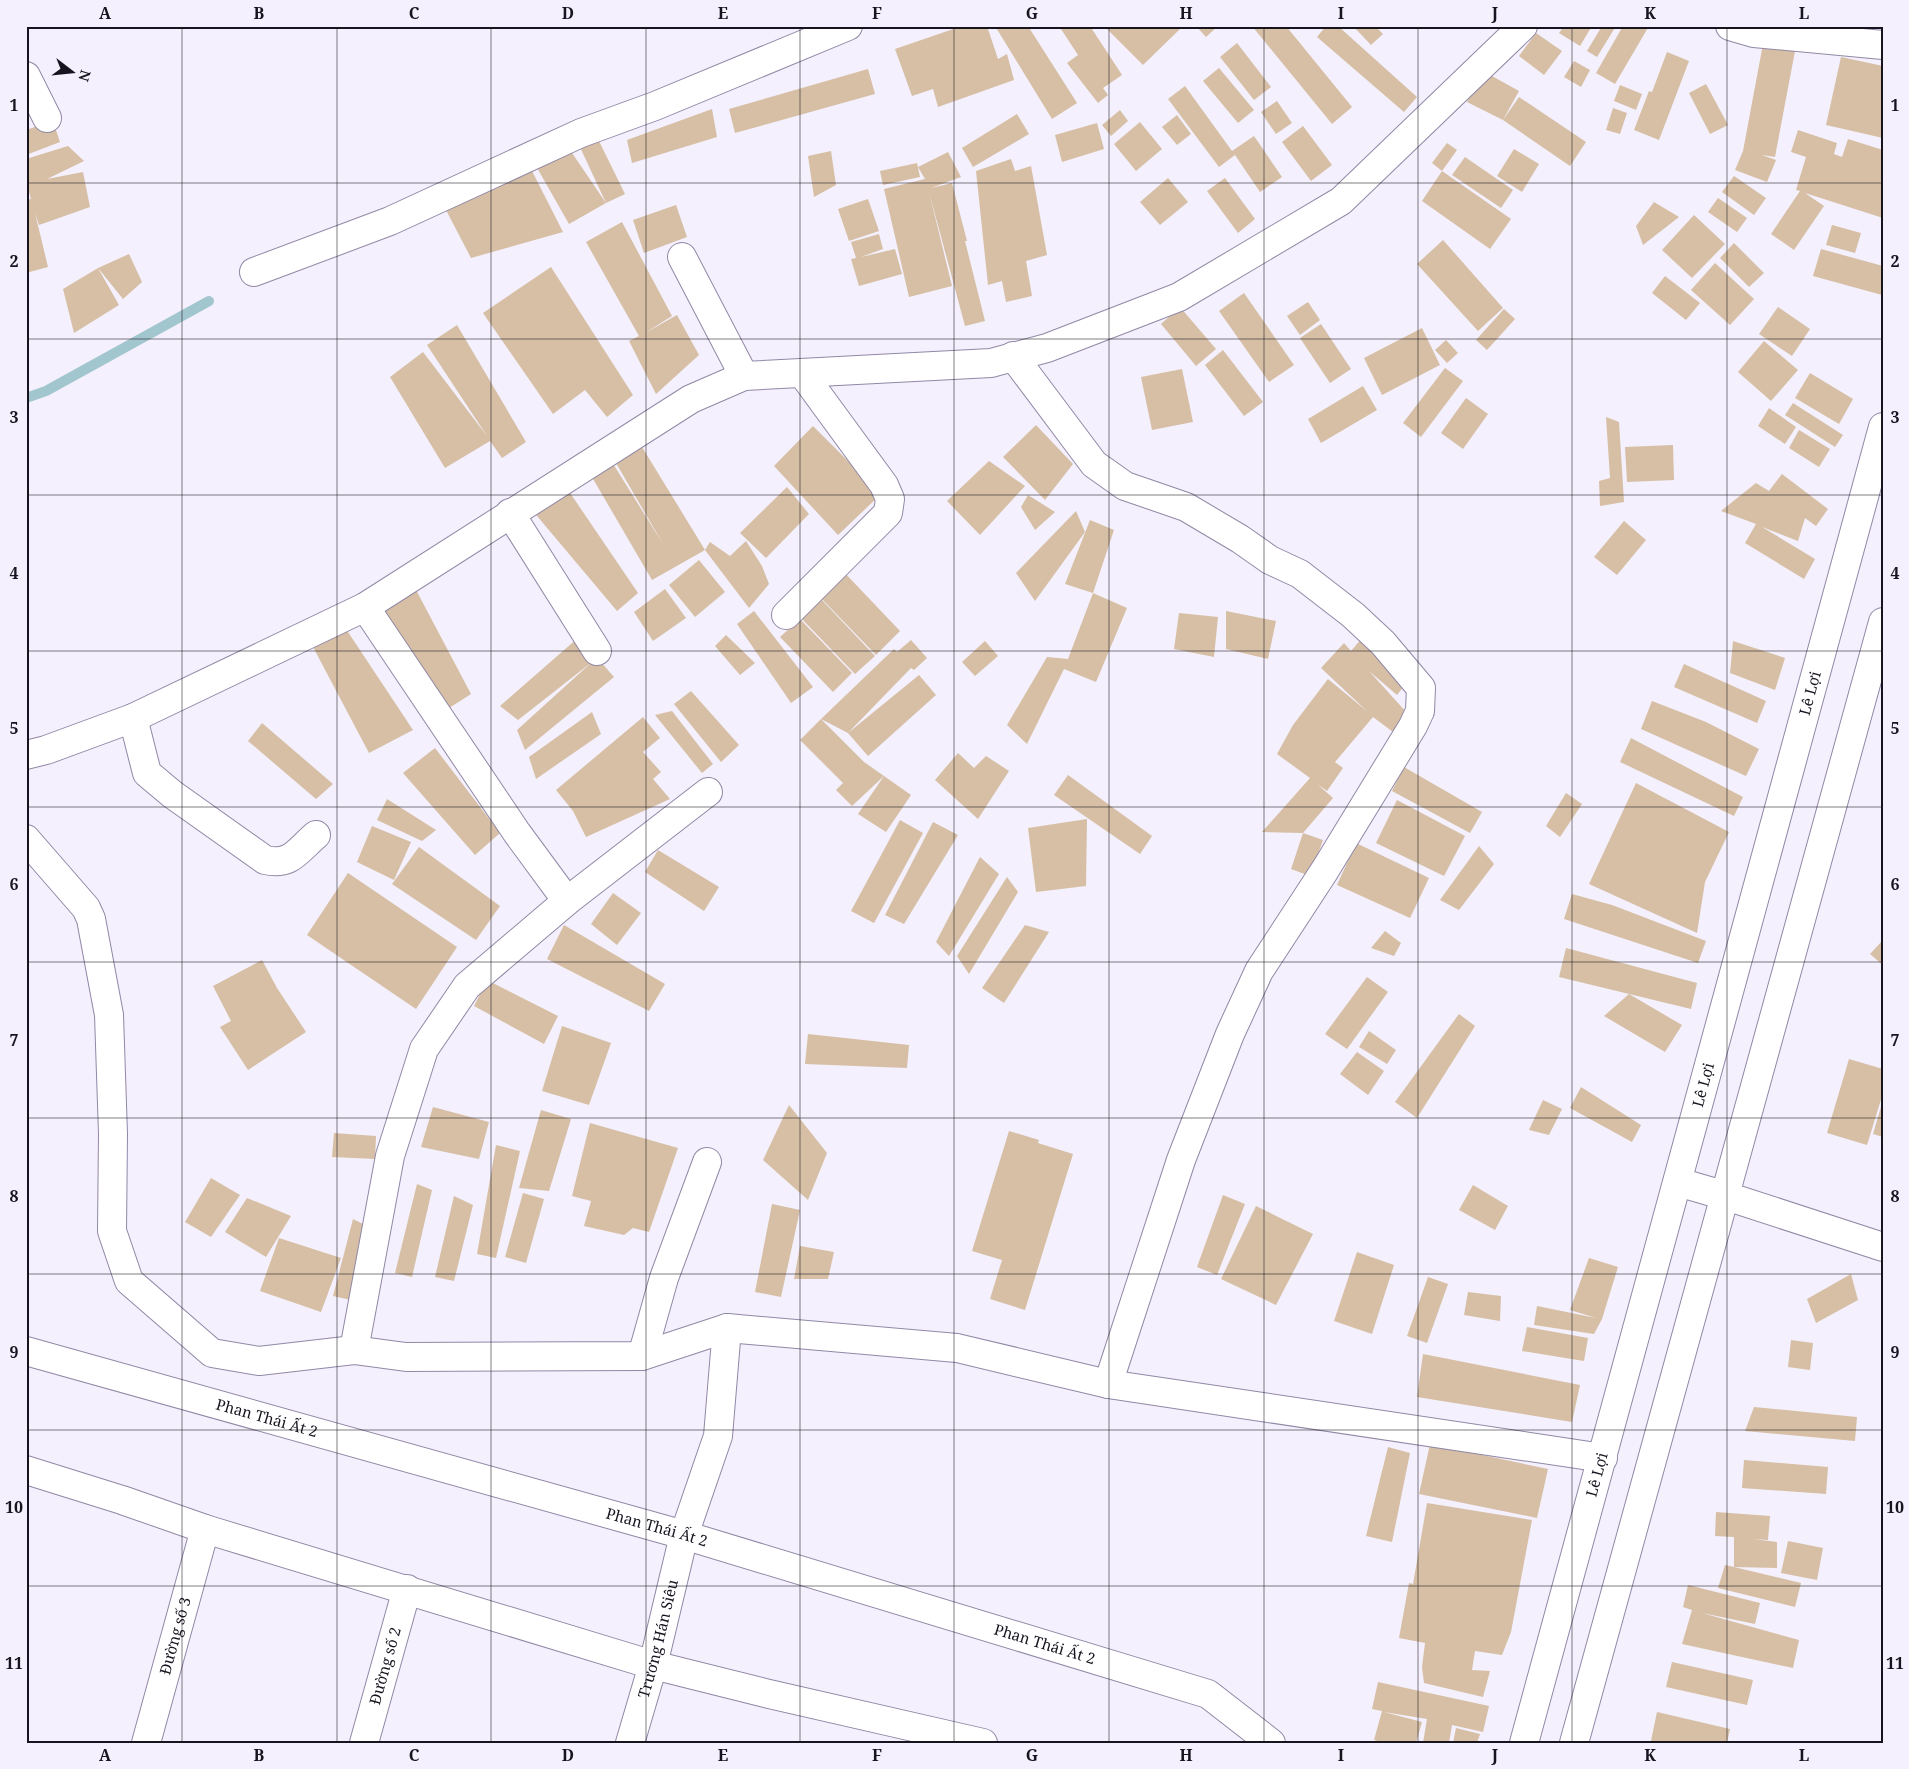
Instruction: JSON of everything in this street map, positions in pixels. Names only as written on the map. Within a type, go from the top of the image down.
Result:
[{"type":"street","points":[[254,272],[390,221],[581,133],[655,106],[848,26]]},
{"type":"street","points":[[26,755],[46,750],[133,718],[365,607],[691,398],[744,376],[991,363],[1047,348],[1179,297],[1341,201],[1523,26]]},
{"type":"street","points":[[1730,26],[1754,33],[1883,45]]},
{"type":"street","points":[[26,76],[46,118]]},
{"type":"street","points":[[682,257],[744,376]]},
{"type":"street","points":[[1013,356],[1094,464],[1125,486],[1186,507],[1240,539],[1270,560],[1300,574],[1353,615],[1383,643],[1421,688],[1420,711],[1413,726],[1325,870],[1259,971],[1230,1034],[1181,1160],[1108,1384]]},
{"type":"street","points":[[786,615],[888,513],[890,499],[884,486],[802,373]]},
{"type":"street","name":"Lê Lợi","points":[[1524,1743],[1883,427]]},
{"type":"street","points":[[510,513],[597,651]]},
{"type":"street","points":[[365,607],[517,833],[567,901]]},
{"type":"street","points":[[1574,1743],[1883,622]]},
{"type":"street","points":[[133,718],[147,773],[172,794],[265,860],[280,863],[287,861],[316,835]]},
{"type":"street","points":[[354,1350],[390,1156],[424,1049],[467,986],[567,901],[708,792]]},
{"type":"street","points":[[26,839],[86,908],[90,920],[109,1014],[113,1134],[112,1232],[130,1280],[212,1353],[259,1360],[354,1350],[406,1357],[642,1356],[727,1328],[957,1348],[1108,1384],[1603,1458]]},
{"type":"street","points":[[642,1356],[664,1278],[707,1162]]},
{"type":"street","points":[[1678,1182],[1883,1247]]},
{"type":"street","name":"Trương Hán Siêu","points":[[630,1743],[653,1665],[684,1535],[718,1436],[727,1328]]},
{"type":"street","name":"Phan Thái Ất 2","points":[[26,1350],[684,1535],[1208,1694],[1272,1743]]},
{"type":"street","points":[[26,1470],[206,1529],[653,1665],[983,1743]]},
{"type":"street","name":"Đường số 3","points":[[146,1743],[206,1529]]},
{"type":"street","name":"Đường số 2","points":[[364,1743],[407,1589]]},
{"type":"building","points":[[962,26],[987,26],[998,59],[1007,54],[1014,80],[938,107],[933,89],[912,96],[895,49]]},
{"type":"building","points":[[995,26],[1028,26],[1077,103],[1052,119]]},
{"type":"building","points":[[1059,26],[1090,26],[1122,75],[1103,88],[1108,95],[1098,103],[1067,63],[1078,55]]},
{"type":"building","points":[[1104,26],[1178,26],[1180,29],[1143,65]]},
{"type":"building","points":[[1196,26],[1218,26],[1206,37]]},
{"type":"building","points":[[1252,26],[1286,26],[1352,107],[1332,124]]},
{"type":"building","points":[[1326,26],[1338,26],[1417,97],[1404,112],[1317,37]]},
{"type":"building","points":[[1353,26],[1375,26],[1383,34],[1371,45]]},
{"type":"building","points":[[1564,26],[1592,26],[1580,46],[1559,33]]},
{"type":"building","points":[[1602,26],[1616,26],[1597,57],[1587,51]]},
{"type":"building","points":[[1623,26],[1649,26],[1615,84],[1596,73]]},
{"type":"building","points":[[1536,33],[1562,51],[1544,75],[1519,56]]},
{"type":"building","points":[[1237,43],[1271,87],[1254,100],[1220,57]]},
{"type":"building","points":[[1763,44],[1795,51],[1775,157],[1762,155],[1776,160],[1767,182],[1735,170],[1743,151]]},
{"type":"building","points":[[1667,52],[1689,61],[1659,140],[1634,130],[1649,91],[1652,92]]},
{"type":"building","points":[[1841,57],[1883,66],[1883,138],[1826,125]]},
{"type":"building","points":[[1574,61],[1590,70],[1581,87],[1564,77]]},
{"type":"building","points":[[1219,68],[1254,110],[1238,123],[1203,81]]},
{"type":"building","points":[[868,69],[875,94],[735,133],[729,109]]},
{"type":"building","points":[[1483,71],[1519,91],[1503,120],[1467,102]]},
{"type":"building","points":[[1706,84],[1728,125],[1710,134],[1689,93]]},
{"type":"building","points":[[1620,85],[1642,94],[1636,110],[1614,101]]},
{"type":"building","points":[[1185,86],[1232,151],[1254,136],[1282,177],[1260,192],[1235,155],[1219,167],[1168,99]]},
{"type":"building","points":[[1519,97],[1586,142],[1570,166],[1503,120]]},
{"type":"building","points":[[1277,101],[1292,123],[1276,134],[1261,112]]},
{"type":"building","points":[[1613,108],[1627,113],[1620,134],[1606,130]]},
{"type":"building","points":[[712,109],[717,137],[632,163],[627,140]]},
{"type":"building","points":[[1120,110],[1128,121],[1111,136],[1102,125]]},
{"type":"building","points":[[1017,114],[1029,134],[973,167],[962,148]]},
{"type":"building","points":[[1177,115],[1191,134],[1177,145],[1162,127]]},
{"type":"building","points":[[53,121],[60,142],[26,155],[26,130]]},
{"type":"building","points":[[1140,122],[1162,149],[1136,171],[1114,144]]},
{"type":"building","points":[[1097,123],[1104,149],[1062,162],[1055,135]]},
{"type":"building","points":[[1303,126],[1332,165],[1311,181],[1282,142]]},
{"type":"building","points":[[1798,130],[1837,143],[1834,154],[1842,157],[1848,139],[1883,150],[1883,218],[1805,193],[1824,206],[1794,250],[1771,234],[1800,191],[1796,190],[1806,157],[1791,152]]},
{"type":"building","points":[[597,137],[625,194],[606,203],[579,145]]},
{"type":"building","points":[[1447,143],[1457,150],[1442,171],[1432,163]]},
{"type":"building","points":[[68,146],[84,161],[47,179],[83,172],[90,207],[39,225],[35,213],[48,267],[26,273],[26,200],[31,199],[28,188],[26,189],[26,159]]},
{"type":"building","points":[[568,147],[606,203],[569,224],[536,166]]},
{"type":"building","points":[[1514,149],[1539,164],[1522,192],[1497,176]]},
{"type":"building","points":[[831,151],[836,185],[814,197],[808,156]]},
{"type":"building","points":[[948,152],[961,177],[931,188],[952,183],[967,241],[965,241],[985,321],[965,326],[929,192],[952,286],[909,297],[884,189],[925,179],[918,167]]},
{"type":"building","points":[[1465,157],[1513,190],[1501,208],[1452,175]]},
{"type":"building","points":[[1011,159],[1015,171],[1031,166],[1047,255],[1026,261],[1032,296],[1006,302],[1002,281],[988,285],[976,171]]},
{"type":"building","points":[[917,163],[920,177],[883,185],[880,171]]},
{"type":"building","points":[[529,165],[563,232],[471,258],[446,210]]},
{"type":"building","points":[[1442,171],[1511,219],[1490,249],[1422,201]]},
{"type":"building","points":[[1734,176],[1766,198],[1754,215],[1722,192]]},
{"type":"building","points":[[1168,178],[1188,202],[1160,225],[1140,202]]},
{"type":"building","points":[[1225,178],[1255,219],[1238,233],[1207,191]]},
{"type":"building","points":[[1718,198],[1747,218],[1737,232],[1708,212]]},
{"type":"building","points":[[868,199],[879,231],[849,241],[838,209]]},
{"type":"building","points":[[1654,202],[1679,217],[1643,245],[1636,226]]},
{"type":"building","points":[[676,205],[687,237],[644,253],[633,220]]},
{"type":"building","points":[[1694,215],[1725,244],[1692,278],[1662,250]]},
{"type":"building","points":[[622,222],[672,316],[645,333],[677,315],[699,355],[656,394],[629,341],[639,336],[586,242]]},
{"type":"building","points":[[1832,225],[1861,233],[1855,253],[1826,245]]},
{"type":"building","points":[[879,234],[883,249],[861,257],[895,249],[902,274],[859,286],[851,259],[856,258],[851,242]]},
{"type":"building","points":[[1443,240],[1503,308],[1478,331],[1417,264]]},
{"type":"building","points":[[1734,243],[1764,273],[1749,287],[1720,258]]},
{"type":"building","points":[[1821,249],[1883,266],[1882,295],[1813,276]]},
{"type":"building","points":[[129,254],[142,282],[123,299],[98,268]]},
{"type":"building","points":[[1715,263],[1754,299],[1730,325],[1691,290]]},
{"type":"building","points":[[551,267],[633,395],[607,417],[585,390],[553,414],[483,313]]},
{"type":"building","points":[[98,268],[119,305],[74,333],[63,289]]},
{"type":"building","points":[[1665,276],[1700,303],[1686,320],[1652,293]]},
{"type":"building","points":[[1244,293],[1294,365],[1269,382],[1219,311]]},
{"type":"building","points":[[1308,302],[1320,320],[1300,335],[1287,316]]},
{"type":"building","points":[[1180,307],[1216,349],[1196,366],[1161,324]]},
{"type":"building","points":[[1778,307],[1810,329],[1792,356],[1759,334]]},
{"type":"building","points":[[1504,309],[1515,319],[1487,350],[1476,340]]},
{"type":"building","points":[[1321,324],[1351,369],[1330,383],[1300,338]]},
{"type":"building","points":[[457,325],[526,442],[502,458],[490,441],[445,468],[390,377],[423,352],[487,436],[427,345]]},
{"type":"building","points":[[1422,328],[1440,365],[1382,395],[1364,358]]},
{"type":"building","points":[[1446,340],[1458,353],[1447,363],[1435,350]]},
{"type":"building","points":[[1764,341],[1798,370],[1771,401],[1738,372]]},
{"type":"building","points":[[1223,350],[1263,402],[1244,416],[1205,365]]},
{"type":"building","points":[[1445,368],[1463,381],[1421,437],[1403,423]]},
{"type":"building","points":[[1182,369],[1193,422],[1152,430],[1141,377]]},
{"type":"building","points":[[1810,373],[1853,399],[1839,424],[1795,398]]},
{"type":"building","points":[[1363,386],[1377,410],[1321,443],[1308,419]]},
{"type":"building","points":[[1466,398],[1488,414],[1463,449],[1441,433]]},
{"type":"building","points":[[1793,403],[1843,435],[1835,447],[1785,415]]},
{"type":"building","points":[[1769,408],[1796,427],[1785,444],[1758,426]]},
{"type":"building","points":[[1606,417],[1619,422],[1624,502],[1600,506],[1599,481],[1610,478]]},
{"type":"building","points":[[1036,425],[1073,464],[1045,500],[1003,457]]},
{"type":"building","points":[[813,426],[881,494],[838,535],[774,466]]},
{"type":"building","points":[[1799,430],[1830,449],[1819,467],[1789,448]]},
{"type":"building","points":[[1673,445],[1674,480],[1627,482],[1625,447]]},
{"type":"building","points":[[642,447],[705,550],[652,580],[589,472],[607,454],[663,544],[616,463]]},
{"type":"building","points":[[989,461],[1025,486],[980,535],[947,501]]},
{"type":"building","points":[[1782,474],[1828,509],[1816,526],[1805,518],[1798,541],[1762,527],[1815,559],[1804,579],[1745,543],[1756,524],[1721,511],[1756,483],[1769,491]]},
{"type":"building","points":[[566,487],[638,593],[617,611],[532,510]]},
{"type":"building","points":[[787,487],[809,514],[766,558],[740,533]]},
{"type":"building","points":[[1028,495],[1055,512],[1035,530],[1021,507]]},
{"type":"building","points":[[1076,511],[1085,532],[1035,601],[1016,573]]},
{"type":"building","points":[[1090,520],[1114,530],[1093,593],[1065,584]]},
{"type":"building","points":[[1624,521],[1646,540],[1617,575],[1594,557]]},
{"type":"building","points":[[746,541],[762,566],[769,584],[749,608],[705,550],[710,542],[730,556]]},
{"type":"building","points":[[699,560],[725,592],[695,617],[669,585]]},
{"type":"building","points":[[841,569],[900,631],[876,655],[817,594]]},
{"type":"building","points":[[415,588],[471,694],[446,710],[381,607]]},
{"type":"building","points":[[665,589],[686,618],[653,641],[634,612]]},
{"type":"building","points":[[1093,593],[1127,608],[1096,682],[1064,669],[1027,744],[1007,725],[1047,657],[1068,659]]},
{"type":"building","points":[[820,598],[875,656],[855,674],[800,617]]},
{"type":"building","points":[[754,611],[813,687],[791,703],[737,624]]},
{"type":"building","points":[[1226,611],[1276,621],[1268,659],[1226,649]]},
{"type":"building","points":[[1179,613],[1218,617],[1214,657],[1174,649]]},
{"type":"building","points":[[800,619],[852,673],[833,692],[780,637]]},
{"type":"building","points":[[344,626],[413,730],[369,753],[313,647]]},
{"type":"building","points":[[726,635],[755,663],[740,675],[715,646]]},
{"type":"building","points":[[579,637],[614,677],[525,750],[517,730],[592,662],[518,720],[500,706]]},
{"type":"building","points":[[1362,638],[1408,681],[1397,695],[1369,671],[1408,714],[1393,732],[1373,717],[1335,762],[1343,768],[1327,791],[1317,784],[1333,798],[1303,833],[1262,832],[1310,778],[1277,754],[1293,725],[1328,679],[1368,712],[1321,668],[1344,643],[1351,651]]},
{"type":"building","points":[[911,640],[927,658],[914,670],[911,668],[848,733],[821,719],[894,649],[897,652]]},
{"type":"building","points":[[985,641],[998,656],[975,676],[962,662]]},
{"type":"building","points":[[1733,641],[1785,658],[1775,690],[1730,673]]},
{"type":"building","points":[[1684,664],[1766,701],[1757,723],[1674,687]]},
{"type":"building","points":[[919,675],[936,695],[868,756],[848,733]]},
{"type":"building","points":[[691,691],[739,745],[721,762],[674,704]]},
{"type":"building","points":[[1652,701],[1706,722],[1759,749],[1746,776],[1641,729]]},
{"type":"building","points":[[672,711],[713,764],[702,773],[655,715]]},
{"type":"building","points":[[592,712],[601,734],[536,779],[529,757]]},
{"type":"building","points":[[643,717],[660,738],[643,752],[661,772],[653,779],[670,799],[586,837],[573,811],[556,790]]},
{"type":"building","points":[[821,719],[864,762],[884,776],[852,806],[836,790],[843,783],[800,740]]},
{"type":"building","points":[[262,723],[333,784],[316,799],[248,741]]},
{"type":"building","points":[[1631,738],[1743,797],[1734,816],[1620,762]]},
{"type":"building","points":[[435,748],[500,833],[475,855],[403,773]]},
{"type":"building","points":[[958,753],[974,768],[986,756],[1009,771],[978,819],[935,780]]},
{"type":"building","points":[[1404,767],[1482,812],[1470,833],[1392,791]]},
{"type":"building","points":[[1068,775],[1152,836],[1140,854],[1054,795]]},
{"type":"building","points":[[884,776],[911,795],[886,832],[858,814]]},
{"type":"building","points":[[1636,783],[1729,832],[1705,882],[1697,933],[1589,884]]},
{"type":"building","points":[[1566,793],[1582,804],[1560,837],[1546,826]]},
{"type":"building","points":[[387,799],[436,830],[422,841],[377,820]]},
{"type":"building","points":[[1397,800],[1465,836],[1444,876],[1376,843]]},
{"type":"building","points":[[1087,819],[1086,886],[1036,892],[1028,828]]},
{"type":"building","points":[[900,820],[923,833],[874,923],[851,911]]},
{"type":"building","points":[[933,822],[958,835],[904,924],[885,915]]},
{"type":"building","points":[[372,826],[411,842],[394,880],[357,862]]},
{"type":"building","points":[[1303,833],[1323,840],[1310,876],[1291,869]]},
{"type":"building","points":[[1356,843],[1429,878],[1410,918],[1337,885]]},
{"type":"building","points":[[1479,846],[1494,864],[1459,910],[1440,900]]},
{"type":"building","points":[[419,847],[500,906],[476,940],[392,884]]},
{"type":"building","points":[[658,850],[719,887],[704,911],[645,872]]},
{"type":"building","points":[[980,857],[999,874],[949,956],[936,942]]},
{"type":"building","points":[[348,873],[457,947],[416,1009],[307,935]]},
{"type":"building","points":[[1007,877],[1018,892],[969,974],[957,956]]},
{"type":"building","points":[[613,893],[641,913],[617,945],[591,924]]},
{"type":"building","points":[[1572,894],[1612,905],[1706,941],[1698,963],[1564,919]]},
{"type":"building","points":[[564,925],[665,984],[649,1011],[547,959]]},
{"type":"building","points":[[1025,925],[1049,932],[1004,1003],[982,988]]},
{"type":"building","points":[[1385,931],[1401,943],[1394,956],[1371,948]]},
{"type":"building","points":[[1883,940],[1883,965],[1870,954]]},
{"type":"building","points":[[1566,948],[1697,983],[1691,1009],[1559,977]]},
{"type":"building","points":[[262,960],[277,988],[306,1032],[248,1070],[220,1027],[231,1021],[213,986]]},
{"type":"building","points":[[1367,977],[1388,992],[1347,1049],[1325,1034]]},
{"type":"building","points":[[487,980],[558,1016],[544,1044],[474,1006]]},
{"type":"building","points":[[1629,994],[1682,1025],[1665,1052],[1604,1016]]},
{"type":"building","points":[[1459,1014],[1475,1026],[1417,1118],[1395,1102]]},
{"type":"building","points":[[562,1026],[611,1043],[589,1105],[542,1091]]},
{"type":"building","points":[[1369,1031],[1396,1050],[1387,1064],[1359,1047]]},
{"type":"building","points":[[808,1034],[909,1045],[907,1068],[805,1064]]},
{"type":"building","points":[[1357,1052],[1384,1071],[1368,1095],[1340,1074]]},
{"type":"building","points":[[1849,1059],[1883,1069],[1883,1093],[1867,1145],[1827,1133]]},
{"type":"building","points":[[1581,1087],[1641,1125],[1632,1142],[1570,1108]]},
{"type":"building","points":[[1543,1100],[1562,1109],[1549,1135],[1529,1130]]},
{"type":"building","points":[[1883,1100],[1883,1137],[1873,1134]]},
{"type":"building","points":[[789,1105],[827,1153],[808,1200],[763,1160]]},
{"type":"building","points":[[433,1107],[489,1122],[479,1159],[421,1147]]},
{"type":"building","points":[[541,1110],[571,1119],[549,1191],[519,1188]]},
{"type":"building","points":[[590,1123],[678,1148],[649,1232],[633,1228],[624,1235],[584,1226],[591,1201],[572,1196]]},
{"type":"building","points":[[1009,1131],[1039,1140],[1038,1143],[1073,1154],[1025,1310],[990,1299],[1002,1260],[972,1251]]},
{"type":"building","points":[[334,1133],[376,1136],[375,1159],[332,1157]]},
{"type":"building","points":[[496,1145],[520,1151],[496,1258],[477,1254]]},
{"type":"building","points":[[211,1178],[240,1195],[211,1237],[185,1222]]},
{"type":"building","points":[[417,1184],[432,1190],[412,1277],[395,1273]]},
{"type":"building","points":[[1473,1185],[1508,1206],[1495,1230],[1459,1210]]},
{"type":"building","points":[[523,1193],[544,1199],[526,1263],[505,1257]]},
{"type":"building","points":[[1223,1195],[1245,1204],[1217,1275],[1197,1267]]},
{"type":"building","points":[[454,1196],[473,1205],[454,1281],[435,1277]]},
{"type":"building","points":[[247,1198],[291,1216],[266,1257],[225,1232]]},
{"type":"building","points":[[772,1204],[800,1210],[781,1297],[755,1292]]},
{"type":"building","points":[[1256,1206],[1313,1234],[1276,1305],[1221,1279]]},
{"type":"building","points":[[353,1219],[371,1228],[355,1301],[333,1296]]},
{"type":"building","points":[[279,1238],[341,1258],[321,1312],[260,1291]]},
{"type":"building","points":[[800,1246],[834,1252],[828,1279],[794,1279]]},
{"type":"building","points":[[1357,1252],[1394,1265],[1372,1334],[1334,1321]]},
{"type":"building","points":[[1589,1258],[1618,1267],[1602,1319],[1594,1334],[1534,1325],[1537,1306],[1596,1318],[1570,1310]]},
{"type":"building","points":[[1851,1274],[1858,1300],[1816,1323],[1807,1299]]},
{"type":"building","points":[[1428,1277],[1448,1284],[1427,1343],[1407,1336]]},
{"type":"building","points":[[1468,1292],[1501,1296],[1500,1321],[1464,1315]]},
{"type":"building","points":[[1527,1327],[1588,1338],[1584,1361],[1522,1351]]},
{"type":"building","points":[[1791,1340],[1813,1343],[1810,1370],[1788,1367]]},
{"type":"building","points":[[1423,1354],[1580,1385],[1572,1422],[1417,1397]]},
{"type":"building","points":[[1754,1407],[1857,1417],[1855,1441],[1745,1431]]},
{"type":"building","points":[[1430,1444],[1548,1469],[1537,1518],[1419,1494]]},
{"type":"building","points":[[1388,1447],[1410,1453],[1392,1542],[1366,1536]]},
{"type":"building","points":[[1744,1460],[1828,1467],[1826,1494],[1742,1488]]},
{"type":"building","points":[[1427,1503],[1532,1520],[1511,1632],[1502,1655],[1475,1651],[1472,1670],[1490,1671],[1483,1697],[1424,1683],[1422,1667],[1425,1643],[1399,1638],[1409,1583],[1413,1584]]},
{"type":"building","points":[[1716,1512],[1770,1516],[1768,1540],[1753,1539],[1777,1542],[1777,1568],[1734,1567],[1734,1537],[1715,1536]]},
{"type":"building","points":[[1788,1541],[1823,1548],[1817,1580],[1781,1573]]},
{"type":"building","points":[[1725,1565],[1801,1583],[1795,1607],[1718,1588]]},
{"type":"building","points":[[1688,1585],[1760,1603],[1755,1624],[1702,1613],[1799,1640],[1793,1668],[1682,1644],[1692,1610],[1683,1607]]},
{"type":"building","points":[[1672,1662],[1753,1680],[1747,1705],[1666,1687]]},
{"type":"building","points":[[1378,1682],[1489,1706],[1483,1732],[1452,1725],[1449,1743],[1423,1743],[1427,1719],[1384,1712],[1422,1722],[1416,1743],[1384,1743],[1374,1740],[1382,1711],[1372,1709]]},
{"type":"building","points":[[1657,1712],[1730,1729],[1727,1743],[1651,1741]]},
{"type":"building","points":[[1456,1728],[1480,1734],[1477,1743],[1453,1743]]},
{"type":"waterway","points":[[26,398],[46,391],[209,301]]}]
